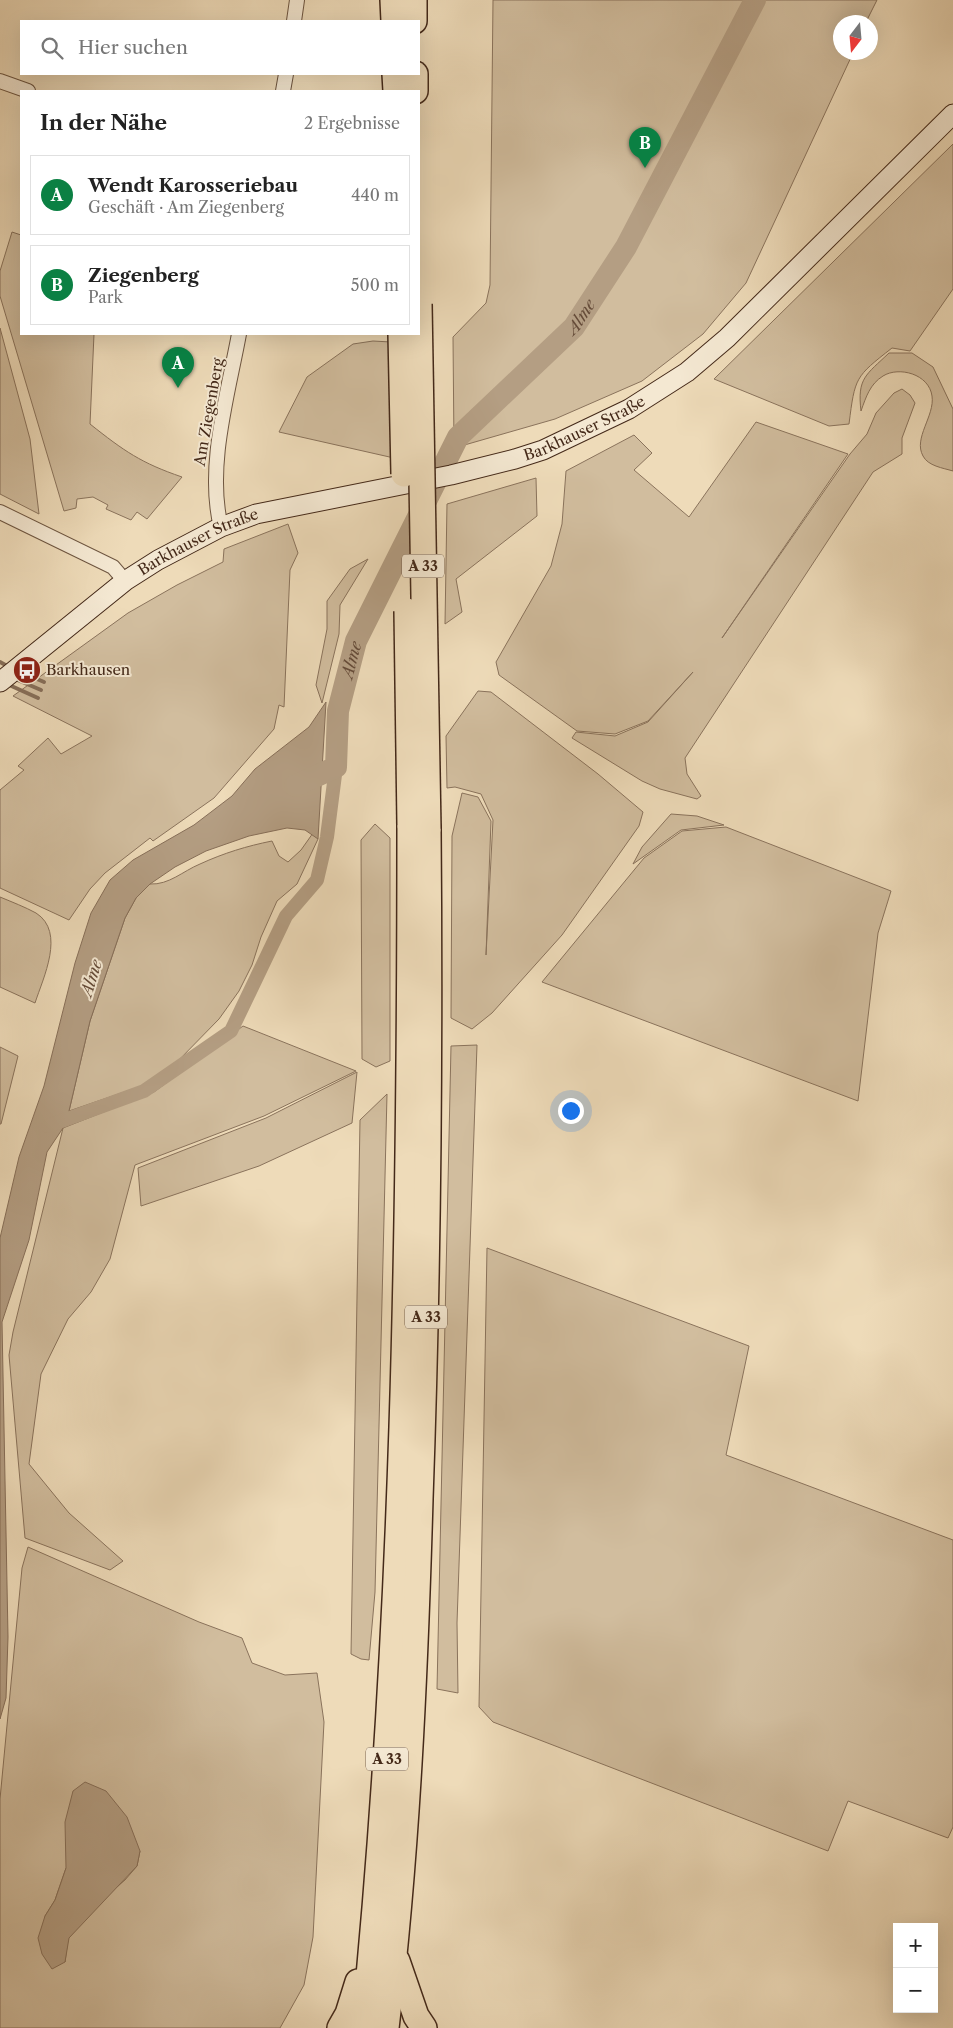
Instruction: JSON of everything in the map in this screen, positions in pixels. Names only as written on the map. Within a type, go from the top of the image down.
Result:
[{"type":"highway","points":[[394,0],[394,20]]},
{"type":"highway","points":[[414,0],[414,20]]},
{"type":"highway","points":[[395,75],[396,90]]},
{"type":"highway","points":[[415,75],[415,90]]},
{"type":"highway","name":"A 33","points":[[386,2028],[395,1954],[415,1661],[427,1296],[430,1066],[430,1024],[419,827],[401,335]]},
{"type":"highway","name":"A 33","points":[[364,2028],[374,1929],[390,1712],[402,1456],[410,1046],[419,827],[419,335]]},
{"type":"highway","points":[[340,2028],[348,2014],[374,1929]]},
{"type":"highway","points":[[395,1954],[416,2016],[424,2028]]},
{"type":"street","points":[[294,20],[297,0]]},
{"type":"street","points":[[284,90],[286,75]]},
{"type":"street","points":[[0,81],[25,90]]},
{"type":"street","name":"Barkhauser Straße","points":[[0,682],[125,581],[158,560],[221,526],[256,514],[347,494],[452,475],[543,450],[628,409],[686,372],[793,275],[953,114]]},
{"type":"street","name":"Am Ziegenberg","points":[[221,526],[217,511],[214,472],[240,335]]},
{"type":"street","name":"Barkhauser Straße","points":[[0,512],[113,566],[125,581]]},
{"type":"shaded area","points":[[493,0],[877,0],[870,15],[833,15],[833,60],[850,60],[746,283],[703,334],[642,381],[555,419],[454,448],[453,337],[486,303],[490,285]]},
{"type":"shaded area","points":[[953,144],[953,289],[910,351],[892,348],[864,372],[855,387],[849,424],[829,426],[714,379]]},
{"type":"shaded area","points":[[12,232],[20,235],[20,335],[94,335],[90,424],[133,455],[155,467],[182,477],[147,519],[137,512],[131,520],[106,509],[108,505],[93,497],[77,499],[76,508],[64,511],[0,296],[0,271]]},
{"type":"shaded area","points":[[0,328],[30,439],[39,514],[0,494]]},
{"type":"shaded area","points":[[373,341],[427,344],[394,458],[279,432],[307,377],[353,344]]},
{"type":"shaded area","points":[[889,353],[912,353],[933,367],[953,409],[953,471],[940,468],[928,462],[923,456],[921,449],[922,434],[932,404],[932,396],[930,388],[919,377],[905,372],[890,373],[883,376],[872,387],[861,411],[860,391],[862,384],[869,372]]},
{"type":"shaded area","points":[[902,389],[910,395],[915,403],[902,438],[902,454],[873,472],[685,758],[687,774],[701,796],[697,799],[660,789],[642,781],[572,738],[576,732],[615,736],[648,722],[693,672],[648,721],[615,734],[577,731],[499,675],[496,662],[551,566],[562,524],[566,471],[634,435],[652,453],[634,470],[689,517],[756,422],[848,454],[722,638],[850,454],[867,434],[876,413],[894,393]]},
{"type":"shaded area","points":[[536,478],[537,516],[456,579],[462,612],[445,624],[447,504]]},
{"type":"shaded area","points":[[288,524],[298,553],[290,570],[284,707],[279,705],[274,729],[214,798],[153,841],[150,838],[105,873],[90,889],[69,920],[0,888],[0,790],[24,770],[18,766],[48,738],[61,754],[92,736],[13,696],[128,613],[223,562],[224,549]]},
{"type":"shaded area","points":[[368,559],[340,605],[339,634],[322,703],[316,685],[327,629],[327,601],[350,569]]},
{"type":"shaded area","points":[[478,691],[491,692],[598,774],[643,812],[639,826],[562,935],[492,1013],[472,1029],[451,1018],[452,836],[462,793],[478,797],[491,821],[486,955],[493,820],[481,794],[455,787],[447,788],[446,736]]},
{"type":"shaded area","points":[[671,814],[697,816],[724,825],[681,830],[633,864],[642,847]]},
{"type":"shaded area","points":[[375,824],[390,838],[390,1061],[376,1067],[362,1059],[361,840]]},
{"type":"shaded area","points":[[726,827],[891,891],[878,933],[858,1101],[542,982],[644,858],[682,831]]},
{"type":"shaded area","points":[[313,833],[318,839],[297,884],[277,901],[261,937],[252,965],[239,991],[219,1019],[176,1063],[142,1086],[69,1111],[90,1021],[125,918],[136,898],[150,884],[157,884],[176,877],[218,856],[263,843],[272,841],[279,856],[288,862],[301,850]]},
{"type":"shaded area","points":[[0,897],[36,913],[45,921],[50,932],[50,956],[35,1003],[0,987]]},
{"type":"shaded area","points":[[243,1026],[356,1071],[264,1116],[135,1165],[110,1259],[91,1292],[68,1319],[41,1374],[29,1464],[69,1513],[123,1561],[110,1570],[25,1538],[9,1355],[13,1332],[63,1128],[154,1092]]},
{"type":"shaded area","points":[[477,1045],[457,1623],[458,1693],[437,1689],[451,1046]]},
{"type":"shaded area","points":[[0,1047],[18,1056],[1,1124],[0,1124]]},
{"type":"shaded area","points":[[357,1072],[352,1123],[259,1166],[141,1206],[138,1168],[266,1118]]},
{"type":"shaded area","points":[[387,1094],[375,1592],[369,1660],[361,1659],[351,1654],[360,1120]]},
{"type":"shaded area","points":[[487,1248],[749,1346],[726,1455],[953,1540],[953,1827],[948,1838],[848,1801],[828,1851],[493,1722],[479,1707]]},
{"type":"shaded area","points":[[28,1547],[199,1622],[242,1638],[252,1663],[285,1675],[317,1673],[324,1722],[313,1937],[304,1985],[280,2028],[0,2028],[0,1799],[22,1568]],"holes":[[[140,1851],[137,1866],[125,1880],[102,1900],[68,1938],[65,1962],[45,1916],[55,1900],[66,1868]]]},
{"type":"water","points":[[326,702],[318,839],[305,830],[287,828],[249,836],[206,851],[175,867],[150,884],[136,898],[125,918],[90,1021],[69,1111],[63,1128],[47,1152],[29,1240],[2,1322],[8,1637],[6,1698],[0,1719],[0,1238],[19,1157],[44,1086],[75,963],[91,913],[110,880],[133,860],[194,825],[232,796],[255,769],[309,727]]},
{"type":"water","points":[[85,1782],[106,1791],[127,1817],[140,1851],[137,1866],[69,1938],[65,1962],[52,1969],[42,1954],[38,1938],[45,1916],[55,1900],[66,1868],[65,1822],[73,1791]]},
{"type":"waterway","name":"Alme","points":[[295,786],[336,767],[338,711],[356,641],[458,437],[574,327],[626,247],[755,0]]},
{"type":"waterway","points":[[0,662],[9,667]]},
{"type":"waterway","points":[[23,673],[44,682]]},
{"type":"waterway","points":[[13,678],[41,690]]},
{"type":"waterway","points":[[7,684],[38,698]]},
{"type":"waterway","points":[[48,1126],[144,1091],[231,1031],[286,916],[317,880],[327,837],[336,767]]},
{"type":"place","name":"Ziegenberg","points":[[645,168]]},
{"type":"place","name":"Wendt Karosseriebau","points":[[178,388]]},
{"type":"place","name":"Barkhausen","points":[[27,670]]}]
